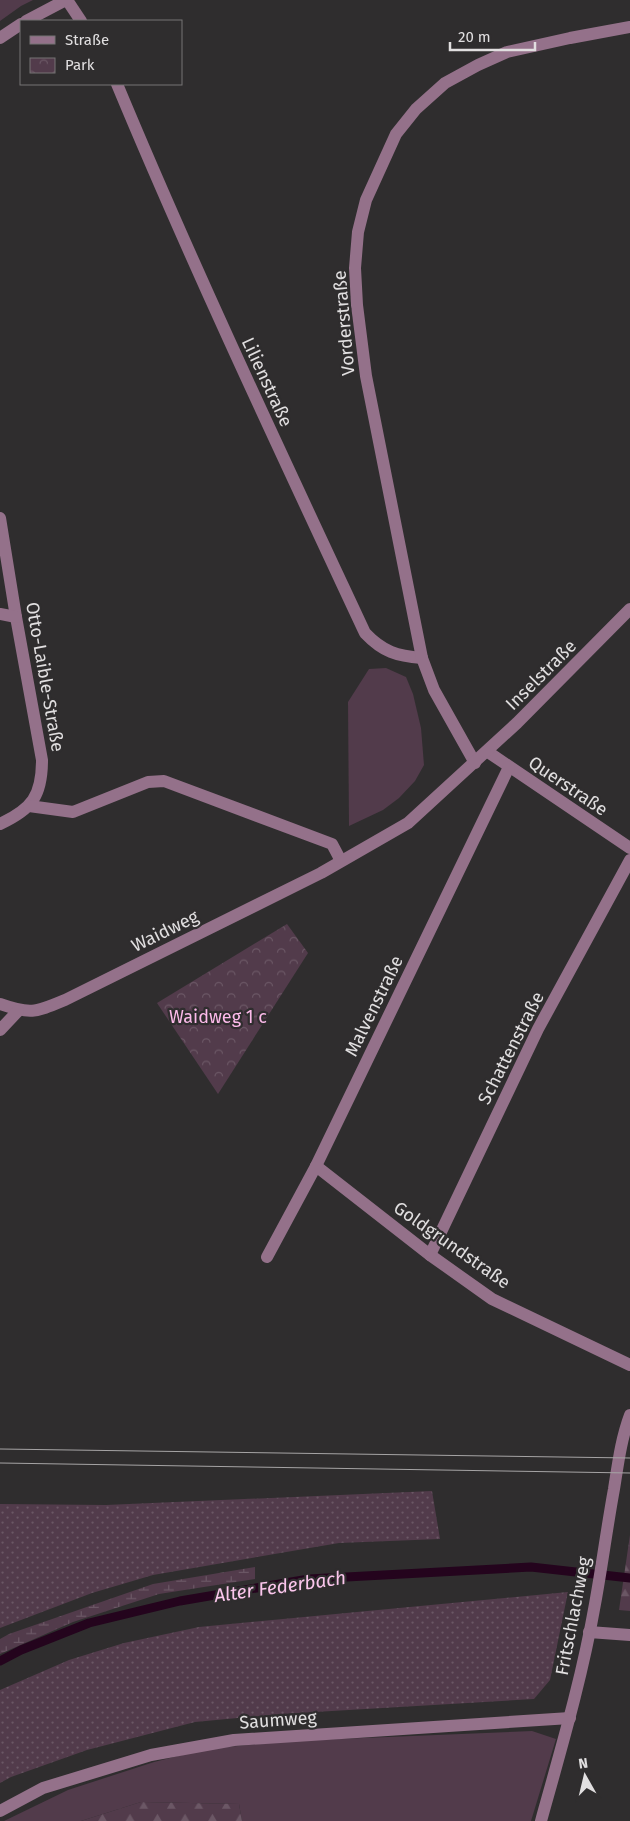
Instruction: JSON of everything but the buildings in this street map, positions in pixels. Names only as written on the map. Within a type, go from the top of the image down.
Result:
[{"type":"street","points":[[28,20],[67,0],[80,20]]},
{"type":"street","points":[[0,38],[20,25]]},
{"type":"street","name":"Vorderstraße","points":[[475,763],[434,690],[422,658],[366,376],[356,305],[355,268],[358,232],[366,200],[396,134],[416,108],[445,83],[507,52],[630,27]]},
{"type":"street","name":"Lilienstraße","points":[[117,85],[151,166],[251,389],[365,633],[376,645],[392,653],[422,658]]},
{"type":"street","name":"Otto-Laible-Straße","points":[[0,518],[42,760],[42,776],[38,792],[29,806],[18,816],[0,824]]},
{"type":"street","name":"Inselstraße","points":[[475,763],[630,609]]},
{"type":"street","points":[[0,614],[16,617]]},
{"type":"street","name":"Querstraße","points":[[488,752],[630,848]]},
{"type":"street","name":"Waidweg","points":[[0,1004],[18,1011],[33,1012],[65,1000],[321,874],[408,823],[475,763]]},
{"type":"street","name":"Malvenstraße","points":[[267,1257],[316,1166],[509,767]]},
{"type":"street","points":[[29,806],[73,812],[148,782],[164,781],[332,844],[341,862]]},
{"type":"street","name":"Schattenstraße","points":[[430,1254],[538,1029],[630,860]]},
{"type":"street","points":[[0,1030],[18,1011]]},
{"type":"street","name":"Goldgrundstraße","points":[[316,1166],[492,1299],[630,1365]]},
{"type":"street","name":"Fritschlachweg","points":[[541,1821],[570,1718],[590,1632],[618,1458],[630,1415]]},
{"type":"street","points":[[590,1632],[630,1635]]},
{"type":"street","name":"Saumweg","points":[[0,1811],[43,1788],[124,1763],[151,1755],[234,1740],[570,1718]]},
{"type":"green space","points":[[0,0],[33,0],[0,21]]},
{"type":"green space","points":[[386,668],[406,677],[413,694],[421,728],[424,765],[415,781],[399,798],[383,810],[349,826],[348,702],[369,669]]},
{"type":"green space","name":"Waidweg 1 c","points":[[287,924],[308,953],[218,1094],[157,1003]]},
{"type":"green space","points":[[432,1491],[440,1539],[339,1543],[153,1575],[92,1593],[0,1628],[0,1504],[106,1505]]},
{"type":"green space","points":[[630,1535],[630,1611],[619,1610]]},
{"type":"green space","points":[[255,1567],[255,1579],[159,1594],[73,1622],[0,1654],[0,1639],[9,1634],[153,1584]]},
{"type":"green space","points":[[568,1592],[550,1680],[534,1699],[281,1714],[195,1722],[87,1750],[11,1777],[0,1783],[0,1690],[69,1660],[124,1643],[199,1627]]},
{"type":"green space","points":[[532,1731],[556,1739],[531,1821],[242,1821],[239,1804],[141,1802],[81,1821],[4,1821],[68,1790],[154,1762],[206,1749],[290,1741]]},
{"type":"green space","points":[[141,1802],[239,1804],[242,1821],[81,1821]]},
{"type":"waterway","name":"Alter Federbach","points":[[0,1661],[21,1650],[89,1623],[180,1601],[309,1579],[531,1567],[630,1578]]},
{"type":"tram line","points":[[0,1449],[630,1458]]},
{"type":"tram line","points":[[0,1463],[630,1473]]}]
